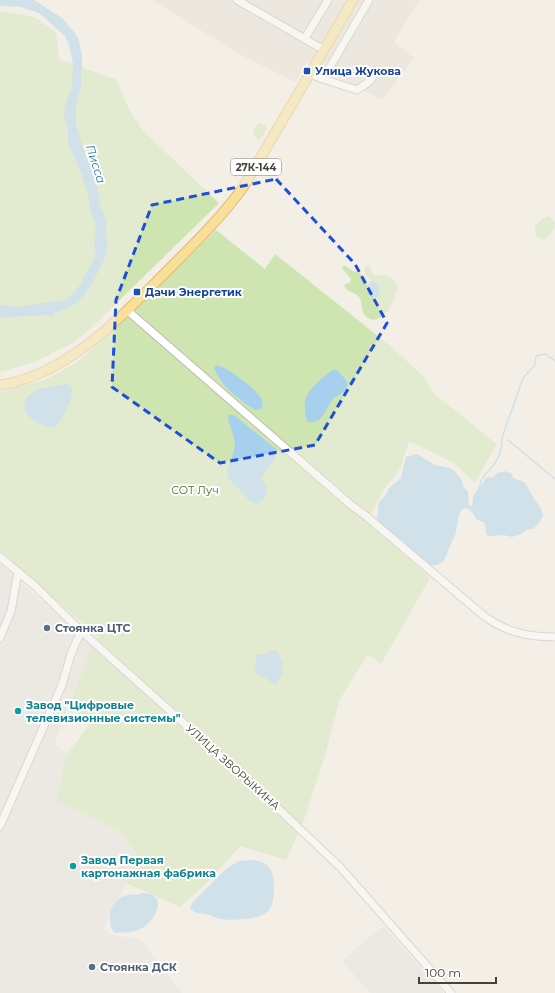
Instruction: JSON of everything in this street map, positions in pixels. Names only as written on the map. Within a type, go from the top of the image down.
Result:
[{"type":"main road","name":"27К-144","points":[[0,385],[37,374],[80,350],[128,311],[235,198],[244,186],[353,0]]},
{"type":"street","points":[[237,0],[324,50]]},
{"type":"street","points":[[305,38],[328,0]]},
{"type":"street","points":[[323,79],[369,0]]},
{"type":"street","points":[[310,74],[357,90],[370,81],[377,70]]},
{"type":"street","points":[[128,311],[199,374],[260,424],[351,505],[484,616],[498,626],[510,631],[543,637],[555,637]]},
{"type":"street","name":"УЛИЦА ЗВОРЫКИНА","points":[[0,557],[266,797],[340,868],[451,993]]},
{"type":"street","points":[[0,638],[11,611],[18,572]]},
{"type":"street","points":[[0,826],[62,685],[71,654],[81,631]]},
{"type":"highlighted area","points":[[276,179],[355,264],[387,323],[315,445],[220,463],[112,387],[116,300],[152,205]]},
{"type":"shaded area","points":[[152,0],[420,0],[394,42],[414,58],[382,100],[308,62],[295,82],[239,54]]},
{"type":"shaded area","points":[[0,563],[92,647],[54,744],[67,754],[56,799],[120,831],[140,856],[104,928],[110,935],[140,939],[182,993],[0,993]]},
{"type":"shaded area","points":[[0,583],[8,586],[5,594],[8,596],[5,607],[8,608],[3,622],[0,621]]},
{"type":"shaded area","name":"Стоянка ЦТС","points":[[29,604],[56,617],[54,624],[73,633],[69,643],[20,623]]},
{"type":"shaded area","points":[[383,926],[443,993],[370,993],[342,961]]},
{"type":"shaded area","name":"Стоянка ДСК","points":[[109,939],[132,943],[137,949],[132,953],[125,947],[113,948],[110,951],[108,961],[118,977],[96,993],[86,993],[69,969]]},
{"type":"green space","points":[[0,11],[34,17],[56,32],[59,59],[117,80],[129,110],[144,132],[219,203],[90,329],[72,343],[35,362],[0,372]]},
{"type":"green space","points":[[259,123],[265,125],[267,128],[260,140],[258,140],[254,132],[255,127]]},
{"type":"green space","points":[[548,216],[555,224],[554,228],[550,235],[544,239],[541,239],[535,234],[535,227],[542,219]]},
{"type":"green space","name":"СОТ Луч","points":[[216,230],[265,269],[275,254],[388,344],[426,379],[431,391],[497,444],[475,483],[455,464],[409,441],[400,469],[385,488],[367,521],[430,578],[381,664],[368,654],[339,701],[325,756],[303,823],[286,860],[240,846],[208,882],[180,907],[126,883],[139,856],[120,831],[56,800],[67,754],[89,725],[69,706],[92,647],[98,637],[0,551],[0,392],[44,380],[75,364],[128,317]]},
{"type":"green space","points":[[344,265],[353,271],[360,273],[365,278],[369,284],[369,295],[371,298],[374,298],[379,294],[381,287],[365,275],[365,267],[367,265],[371,266],[370,270],[374,275],[386,276],[394,280],[397,290],[391,306],[384,315],[374,320],[369,319],[364,314],[360,299],[356,294],[345,288],[344,285],[350,282],[351,279],[342,268]]},
{"type":"water","points":[[0,0],[34,0],[62,18],[78,38],[82,55],[81,85],[76,105],[76,124],[85,155],[91,165],[100,205],[106,221],[107,247],[105,258],[85,294],[75,304],[55,313],[52,316],[0,317],[0,305],[18,307],[65,300],[73,294],[80,285],[96,255],[94,241],[96,231],[95,223],[81,172],[68,143],[68,129],[64,116],[65,106],[72,86],[73,65],[69,44],[64,35],[39,13],[21,7],[0,6]]},
{"type":"water","points":[[373,281],[379,285],[380,288],[379,295],[375,298],[372,298],[369,295],[368,290],[370,282]]},
{"type":"water","points":[[216,365],[234,374],[254,390],[262,400],[263,404],[261,409],[256,410],[238,398],[217,374],[214,368]]},
{"type":"water","points":[[332,370],[337,370],[345,379],[347,388],[334,398],[320,419],[314,422],[308,422],[305,412],[305,403],[309,392],[317,382]]},
{"type":"water","points":[[65,384],[70,386],[72,396],[57,426],[53,428],[42,425],[28,415],[24,406],[27,398],[38,390]]},
{"type":"water","points":[[229,415],[234,415],[277,450],[274,459],[263,476],[262,480],[267,491],[265,497],[257,504],[250,501],[229,479],[227,470],[234,451],[235,441],[228,419]]},
{"type":"water","points":[[417,454],[435,465],[455,471],[468,492],[469,506],[472,506],[473,496],[486,478],[493,477],[498,473],[505,471],[512,474],[513,478],[524,482],[541,508],[543,515],[542,518],[533,529],[526,530],[523,533],[512,537],[503,535],[488,536],[486,533],[485,523],[476,519],[467,508],[463,509],[459,514],[456,532],[444,561],[438,565],[428,566],[378,524],[377,517],[379,502],[386,495],[389,488],[401,478],[406,457]]},
{"type":"water","points":[[272,650],[276,650],[282,663],[280,679],[277,683],[273,684],[266,677],[256,673],[255,666],[257,655],[267,654]]},
{"type":"water","points":[[253,860],[266,864],[271,870],[274,885],[274,897],[271,908],[268,911],[252,918],[232,920],[219,919],[210,915],[197,913],[190,908],[193,902],[227,868],[239,861]]},
{"type":"water","points":[[143,893],[156,898],[158,903],[155,915],[151,921],[146,926],[131,932],[115,933],[110,922],[110,914],[114,904],[120,898],[127,895]]},
{"type":"waterway","points":[[480,488],[483,477],[497,460],[501,448],[502,438],[523,378],[535,365],[536,356],[546,354],[555,361]]},
{"type":"waterway","points":[[508,440],[555,479]]},
{"type":"place","name":"Улица Жукова","points":[[307,71]]},
{"type":"place","name":"Дачи Энергетик","points":[[137,292]]},
{"type":"place","name":"Стоянка ЦТС","points":[[47,628]]},
{"type":"place","name":"Завод \"Цифровые телевизионные системы\"","points":[[18,711]]},
{"type":"place","name":"Завод Первая картонажная фабрика","points":[[73,866]]},
{"type":"place","name":"Стоянка ДСК","points":[[92,967]]},
{"type":"water label","name":"Писса","points":[[96,164]]}]
